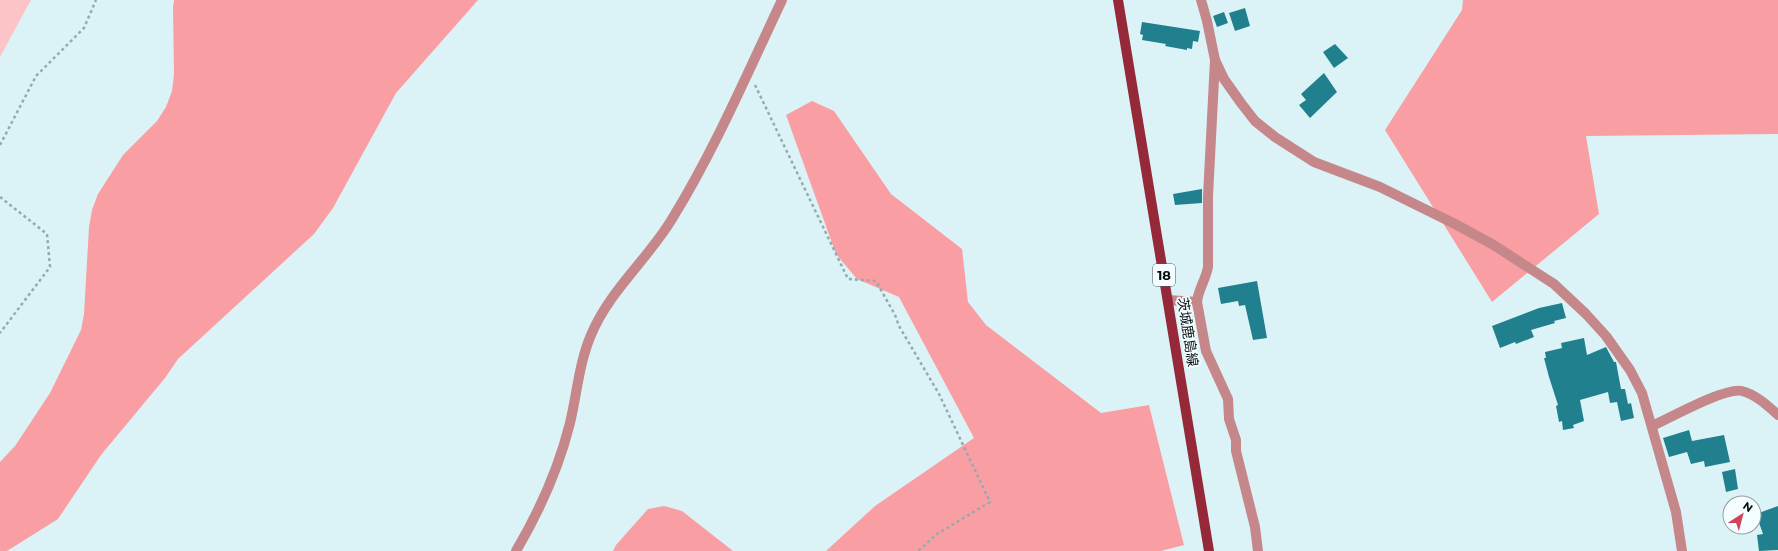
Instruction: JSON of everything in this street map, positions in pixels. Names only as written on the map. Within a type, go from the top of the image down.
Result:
[{"type":"main road","name":"茨城鹿島線","points":[[1118,0],[1209,551]]},
{"type":"street","points":[[516,551],[544,496],[559,457],[570,423],[577,386],[590,336],[611,300],[671,221],[709,154],[749,73],[782,0]]},
{"type":"street","points":[[1201,0],[1215,60],[1224,79],[1255,121],[1294,150],[1314,162],[1380,187],[1492,244],[1554,284],[1586,314],[1606,336],[1630,370],[1642,393],[1676,512],[1682,551]]},
{"type":"street","points":[[1215,60],[1208,196],[1208,267],[1206,278],[1197,295],[1197,302],[1206,351],[1228,399],[1229,419],[1236,440],[1236,451],[1255,527],[1258,551]]},
{"type":"street","points":[[1168,300],[1197,302]]},
{"type":"street","points":[[1652,426],[1719,394],[1741,390],[1759,399],[1778,415]]},
{"type":"path","points":[[0,145],[36,76],[84,28],[96,0]]},
{"type":"path","points":[[749,73],[848,279],[876,281],[895,315],[899,326],[939,394],[990,502],[937,534],[918,551]]},
{"type":"path","points":[[0,197],[47,234],[50,267],[0,333]]},
{"type":"shaded area","points":[[0,0],[31,0],[0,57]]},
{"type":"shaded area","points":[[174,0],[478,0],[396,93],[333,208],[314,234],[178,359],[165,378],[101,455],[58,519],[7,551],[0,551],[0,462],[15,446],[50,393],[81,330],[84,314],[89,227],[92,210],[98,194],[123,155],[157,121],[166,107],[172,91],[174,74]]},
{"type":"shaded area","points":[[1463,0],[1778,0],[1778,134],[1586,136],[1599,214],[1492,302],[1385,130],[1462,10]]},
{"type":"shaded area","points":[[812,101],[834,111],[891,194],[962,249],[968,302],[986,325],[1101,413],[1149,405],[1184,545],[1161,551],[826,551],[875,506],[974,438],[899,297],[857,279],[836,254],[786,115]]},
{"type":"shaded area","points":[[664,506],[682,511],[733,551],[613,551],[616,545],[648,509]]},
{"type":"building","points":[[1245,8],[1250,26],[1235,31],[1229,13]]},
{"type":"building","points":[[1224,12],[1228,23],[1217,27],[1213,16]]},
{"type":"building","points":[[1142,22],[1200,31],[1198,42],[1193,41],[1192,49],[1187,48],[1187,50],[1165,46],[1166,44],[1142,40],[1143,35],[1140,34]]},
{"type":"building","points":[[1335,44],[1348,58],[1334,68],[1323,52]]},
{"type":"building","points":[[1324,73],[1337,92],[1310,118],[1299,105],[1306,100],[1301,94]]},
{"type":"building","points":[[1202,189],[1202,203],[1175,205],[1173,194]]},
{"type":"building","points":[[1257,281],[1267,338],[1253,340],[1245,305],[1239,306],[1238,301],[1221,304],[1218,288]]},
{"type":"building","points":[[1562,303],[1566,318],[1531,330],[1534,337],[1500,348],[1492,326],[1539,308]]},
{"type":"building","points":[[1584,338],[1587,355],[1606,347],[1614,362],[1616,362],[1621,389],[1625,389],[1628,404],[1631,403],[1634,418],[1621,421],[1617,402],[1610,403],[1608,392],[1580,400],[1584,421],[1573,425],[1574,428],[1563,430],[1562,421],[1559,422],[1556,406],[1558,405],[1544,358],[1546,358],[1545,352],[1562,348],[1561,343]]},
{"type":"building","points":[[1689,430],[1692,441],[1724,435],[1730,462],[1705,467],[1704,461],[1691,464],[1687,452],[1669,457],[1663,438]]},
{"type":"building","points":[[1735,469],[1738,489],[1726,492],[1722,472]]},
{"type":"building","points":[[1778,506],[1778,550],[1759,551],[1757,535],[1763,534],[1762,512]]}]
